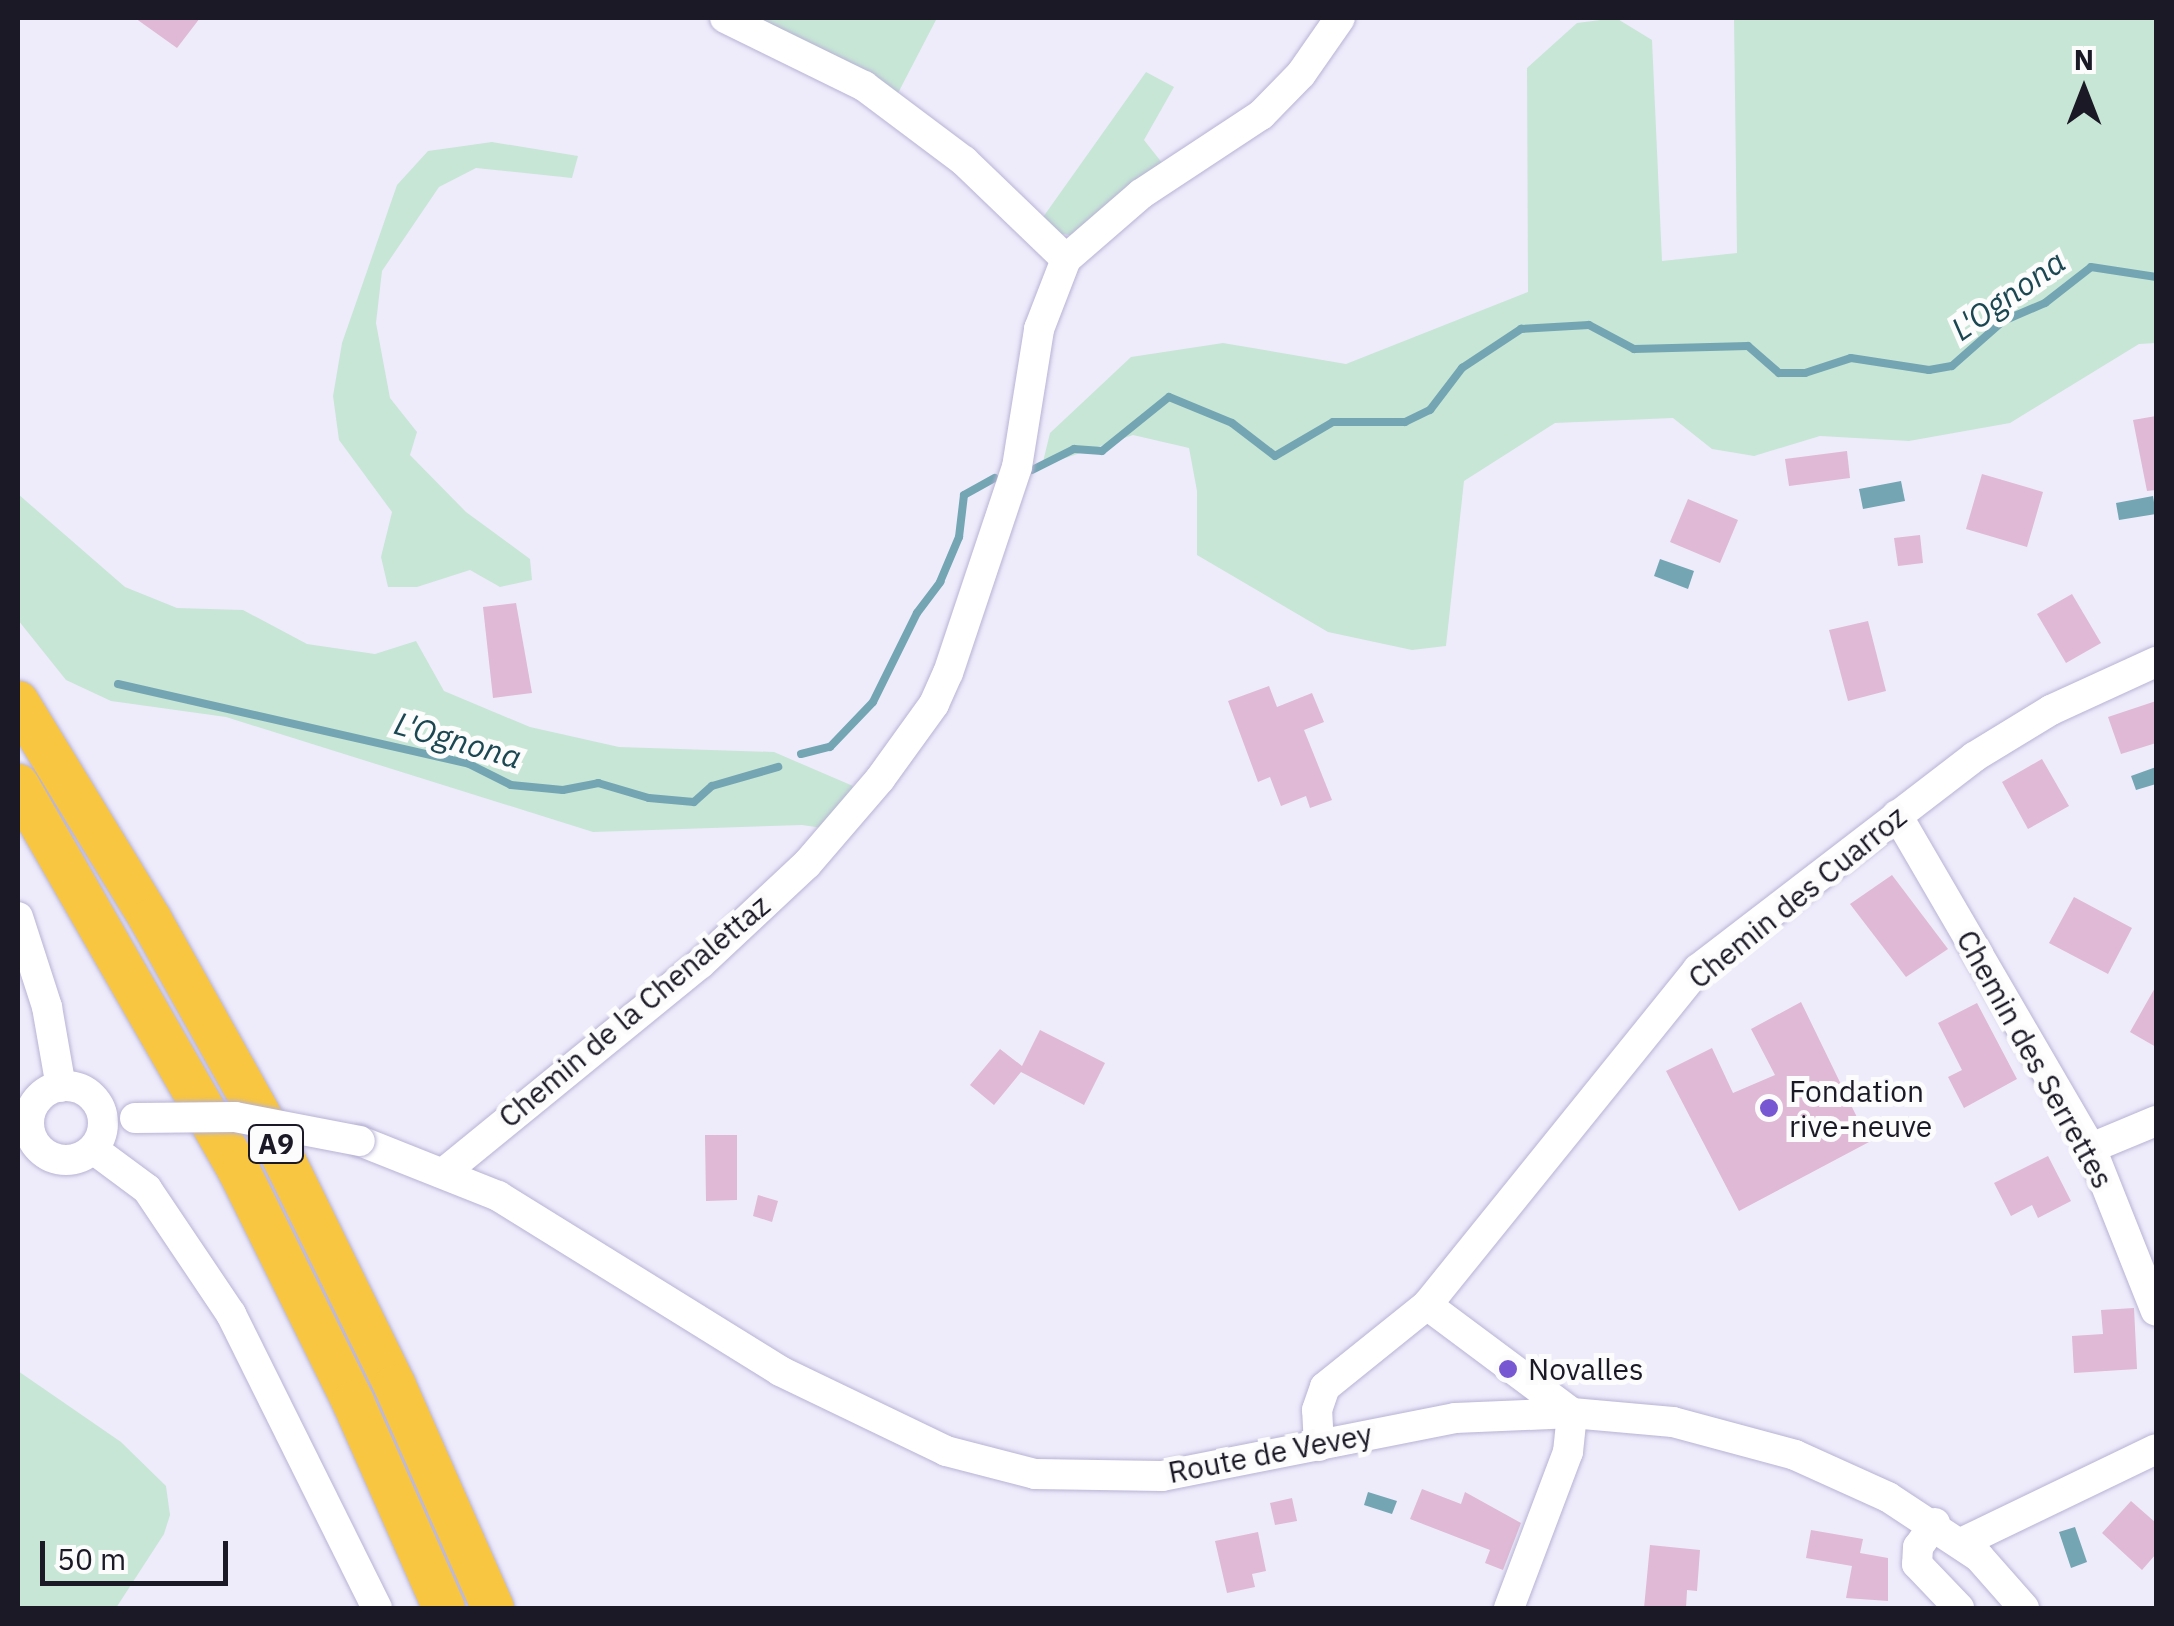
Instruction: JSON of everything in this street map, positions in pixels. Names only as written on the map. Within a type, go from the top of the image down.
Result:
[{"type":"highway","name":"A9","points":[[18,702],[151,920],[281,1153],[395,1386],[493,1608]]},
{"type":"highway","name":"A9","points":[[18,786],[239,1171],[354,1402],[444,1608]]},
{"type":"street","points":[[725,18],[864,86],[964,161],[1066,259]]},
{"type":"street","name":"Chemin de la Chenalettaz","points":[[446,1171],[754,914],[807,864],[918,729],[948,672],[1005,507],[1039,330],[1066,259],[1140,194],[1261,115],[1301,74],[1340,18]]},
{"type":"street","name":"Chemin des Cuarroz","points":[[1318,1446],[1316,1410],[1325,1387],[1427,1305],[1698,969],[1897,815],[2051,710],[2156,662]]},
{"type":"street","name":"Chemin des Serrettes","points":[[1897,815],[2091,1148],[2156,1311]]},
{"type":"street","points":[[18,917],[47,1007],[61,1086]]},
{"type":"street","points":[[98,1135],[65,1160],[45,1154],[25,1140],[38,1100],[61,1086],[90,1094],[98,1135],[147,1189],[231,1314],[377,1608]]},
{"type":"street","name":"Route de Vevey","points":[[98,1135],[136,1118],[234,1117],[360,1141],[446,1171],[498,1196],[780,1371],[946,1450],[1035,1474],[1098,1478],[1228,1468],[1455,1418],[1572,1413],[1673,1422],[1762,1444],[1848,1476],[1935,1523],[2024,1608]]},
{"type":"street","points":[[2091,1148],[2156,1121]]},
{"type":"street","points":[[1427,1305],[1572,1413],[1568,1452],[1509,1608]]},
{"type":"street","points":[[1960,1543],[2156,1449]]},
{"type":"street","points":[[1935,1523],[1918,1547],[1917,1564],[1959,1608]]},
{"type":"green space","points":[[759,18],[937,18],[897,95]]},
{"type":"green space","points":[[1616,18],[1652,40],[1662,261],[1737,253],[1734,18],[2156,18],[2156,343],[2139,344],[2010,423],[1909,441],[1820,436],[1754,456],[1712,449],[1673,418],[1555,423],[1464,481],[1446,646],[1412,650],[1328,632],[1197,555],[1197,491],[1189,448],[1133,435],[1042,466],[1050,433],[1131,357],[1223,343],[1346,364],[1528,292],[1527,68],[1577,23]]},
{"type":"green space","points":[[1146,72],[1174,87],[1144,140],[1163,164],[1077,236],[1055,233],[1041,220]]},
{"type":"green space","points":[[492,142],[578,156],[572,178],[476,168],[439,187],[382,271],[376,323],[390,398],[417,432],[410,455],[466,512],[530,559],[532,580],[500,587],[470,570],[417,587],[388,587],[381,557],[392,512],[339,440],[333,396],[342,343],[397,185],[428,151]]},
{"type":"green space","points":[[18,494],[125,587],[177,608],[243,610],[307,644],[375,654],[416,641],[444,691],[530,727],[619,747],[774,752],[853,786],[836,830],[802,825],[593,832],[226,717],[111,701],[66,680],[18,620]]},
{"type":"green space","points":[[18,1371],[121,1442],[166,1486],[170,1515],[164,1534],[116,1608],[18,1608]]},
{"type":"water","points":[[1901,481],[1905,501],[1863,509],[1859,489]]},
{"type":"water","points":[[2153,496],[2156,514],[2119,520],[2116,503]]},
{"type":"water","points":[[1660,559],[1694,571],[1688,589],[1654,576]]},
{"type":"water","points":[[2156,767],[2156,784],[2136,790],[2131,776]]},
{"type":"water","points":[[1368,1492],[1397,1501],[1392,1514],[1364,1505]]},
{"type":"water","points":[[2075,1527],[2087,1562],[2071,1568],[2059,1532]]},
{"type":"building","points":[[135,18],[200,18],[177,48]]},
{"type":"building","points":[[2156,416],[2156,490],[2147,491],[2133,420]]},
{"type":"building","points":[[1847,451],[1850,478],[1789,486],[1785,459]]},
{"type":"building","points":[[1982,474],[2043,492],[2027,547],[1966,529]]},
{"type":"building","points":[[1688,499],[1738,520],[1720,563],[1670,542]]},
{"type":"building","points":[[1920,535],[1923,563],[1898,566],[1894,538]]},
{"type":"building","points":[[2072,594],[2101,643],[2066,663],[2037,614]]},
{"type":"building","points":[[516,603],[532,693],[493,698],[483,607]]},
{"type":"building","points":[[1868,621],[1886,691],[1848,701],[1829,630]]},
{"type":"building","points":[[1269,686],[1277,707],[1312,693],[1324,722],[1304,730],[1332,800],[1310,808],[1306,796],[1281,806],[1270,777],[1258,782],[1228,701]]},
{"type":"building","points":[[2156,701],[2156,743],[2121,754],[2108,717]]},
{"type":"building","points":[[2042,759],[2069,806],[2028,829],[2002,782]]},
{"type":"building","points":[[1892,875],[1948,949],[1906,977],[1850,904]]},
{"type":"building","points":[[2074,897],[2132,928],[2108,974],[2049,943]]},
{"type":"building","points":[[2156,986],[2156,1047],[2130,1032]]},
{"type":"building","name":"Fondation rive-neuve","points":[[1801,1002],[1869,1142],[1739,1211],[1666,1071],[1712,1048],[1733,1093],[1775,1075],[1751,1029]]},
{"type":"building","points":[[1977,1003],[2017,1079],[1964,1108],[1948,1077],[1962,1070],[1938,1023]]},
{"type":"building","points":[[1040,1030],[1105,1063],[1084,1105],[1021,1072],[994,1105],[970,1085],[1000,1049],[1022,1066]]},
{"type":"building","points":[[705,1135],[737,1135],[737,1200],[706,1201]]},
{"type":"building","points":[[2048,1156],[2071,1201],[2038,1218],[2032,1205],[2011,1216],[1994,1183]]},
{"type":"building","points":[[758,1195],[778,1201],[772,1222],[753,1216]]},
{"type":"building","points":[[2134,1308],[2137,1369],[2074,1373],[2072,1336],[2103,1334],[2101,1310]]},
{"type":"building","points":[[1422,1489],[1461,1504],[1465,1492],[1521,1523],[1503,1570],[1485,1563],[1490,1550],[1410,1519]]},
{"type":"building","points":[[1292,1498],[1297,1521],[1275,1525],[1270,1503]]},
{"type":"building","points":[[2131,1501],[2156,1523],[2156,1554],[2142,1570],[2102,1533]]},
{"type":"building","points":[[1811,1530],[1863,1539],[1860,1553],[1888,1558],[1888,1601],[1846,1598],[1852,1566],[1806,1558]]},
{"type":"building","points":[[1258,1532],[1266,1571],[1252,1574],[1255,1587],[1227,1593],[1215,1541]]},
{"type":"building","points":[[1650,1545],[1700,1550],[1697,1591],[1687,1590],[1686,1608],[1644,1608]]},
{"type":"waterway","name":"L'Ognona","points":[[1032,470],[1074,449],[1102,451],[1169,397],[1232,423],[1275,456],[1333,422],[1405,422],[1430,410],[1462,368],[1521,329],[1589,325],[1634,349],[1748,346],[1779,373],[1805,373],[1851,358],[1929,370],[1952,366],[2003,321],[2045,303],[2091,267],[2156,277]]},
{"type":"waterway","name":"L'Ognona","points":[[801,754],[830,747],[873,702],[917,613],[940,582],[959,537],[964,495],[995,478]]},
{"type":"waterway","name":"L'Ognona","points":[[118,684],[467,763],[511,785],[563,790],[598,783],[649,798],[694,802],[712,786],[778,767]]},
{"type":"place","name":"Fondation rive-neuve","points":[[1769,1108]]},
{"type":"place","name":"Novalles","points":[[1508,1369]]}]
